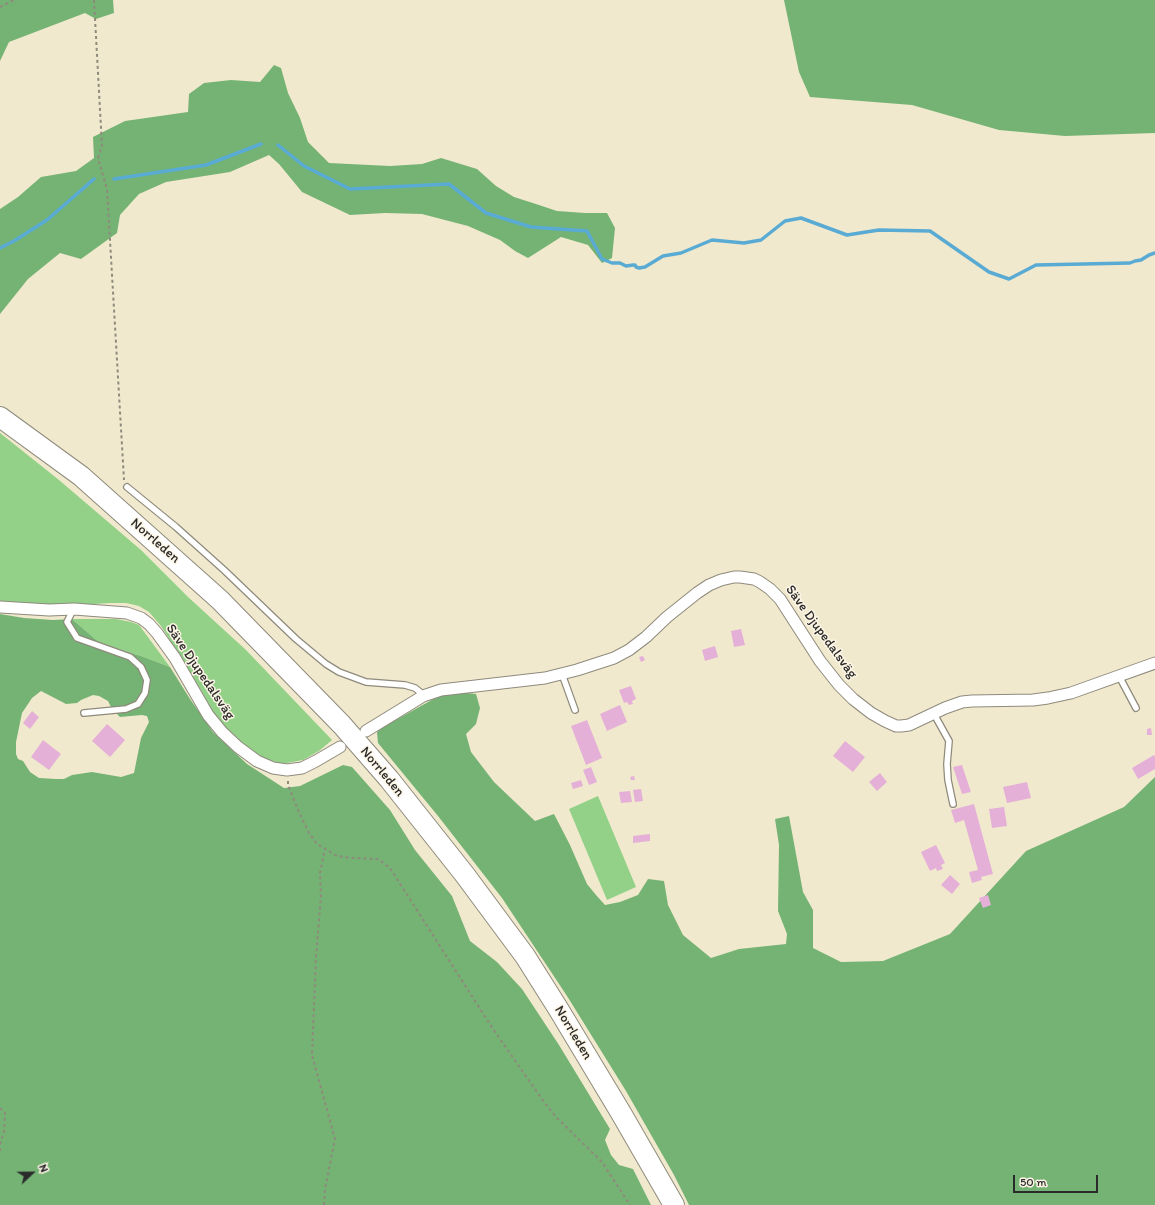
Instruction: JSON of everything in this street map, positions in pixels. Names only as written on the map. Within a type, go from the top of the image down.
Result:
[{"type":"highway","name":"Norrleden","points":[[0,417],[81,476],[220,600],[342,725],[389,779],[465,875],[525,956],[613,1099],[674,1205]]},
{"type":"street","name":"Säve Djupedalsväg","points":[[366,731],[401,708],[423,696],[441,690],[545,678],[614,658],[646,638],[696,593],[721,580],[740,577],[754,579],[766,585],[776,594],[828,672],[846,692],[871,713],[891,724],[901,726],[918,721],[962,702],[1033,700],[1071,693],[1155,663]]},
{"type":"street","name":"Säve Djupedalsväg","points":[[0,607],[74,609],[127,613],[141,618],[157,633],[175,658],[208,715],[222,732],[238,747],[257,761],[273,768],[287,770],[302,768],[340,747]]},
{"type":"lane","points":[[127,488],[176,527],[224,570],[296,640],[326,664],[339,672],[366,682],[405,685],[415,688],[423,696]]},
{"type":"lane","points":[[74,609],[67,622],[77,638],[130,657],[141,667],[147,680],[145,693],[138,704],[126,709],[84,712]]},
{"type":"lane","points":[[562,674],[575,710]]},
{"type":"lane","points":[[1119,676],[1136,708]]},
{"type":"lane","points":[[934,714],[949,740],[947,764],[948,780],[953,804]]},
{"type":"path","points":[[0,7],[14,0]]},
{"type":"path","points":[[94,0],[102,146],[98,158],[107,189],[123,477],[127,488]]},
{"type":"path","points":[[287,770],[288,785],[298,810],[309,833],[317,844],[337,856],[378,859],[390,868],[493,1029],[544,1102],[556,1117],[602,1162],[630,1205]]},
{"type":"path","points":[[324,1205],[325,1189],[335,1139],[312,1056],[316,957],[321,896],[320,873],[325,849]]},
{"type":"path","points":[[0,1108],[5,1113],[4,1131],[0,1145]]},
{"type":"green space","points":[[0,0],[113,0],[114,13],[96,19],[85,13],[9,42],[0,61]]},
{"type":"green space","points":[[784,0],[1155,0],[1155,133],[1065,136],[999,130],[912,105],[810,97],[799,72]]},
{"type":"green space","points":[[274,65],[281,68],[288,93],[300,118],[308,142],[329,163],[390,166],[422,164],[441,158],[477,169],[496,186],[514,197],[557,211],[607,213],[615,228],[612,258],[602,263],[588,245],[561,237],[528,258],[500,240],[468,226],[422,214],[385,213],[350,215],[302,192],[279,164],[269,155],[230,172],[166,182],[139,194],[120,215],[117,233],[81,259],[60,253],[28,279],[0,314],[0,209],[18,197],[41,177],[76,171],[94,158],[93,137],[125,121],[188,112],[189,94],[204,83],[231,80],[260,82]]},
{"type":"green space","points":[[0,433],[59,480],[141,550],[188,597],[246,650],[332,740],[319,751],[303,760],[282,764],[264,758],[247,749],[216,717],[161,626],[149,612],[139,606],[126,603],[112,603],[38,607],[0,602]]},
{"type":"green space","points":[[0,614],[24,618],[53,620],[72,619],[101,644],[141,656],[170,667],[213,732],[247,764],[284,788],[300,786],[343,765],[352,767],[390,810],[415,850],[452,896],[470,941],[497,962],[522,989],[559,1045],[610,1129],[605,1140],[611,1155],[619,1165],[633,1169],[651,1205],[0,1205]],"holes":[[[41,691],[66,704],[77,703],[93,695],[99,696],[108,701],[112,709],[120,717],[147,716],[149,722],[141,738],[134,773],[121,777],[92,772],[72,775],[64,779],[56,779],[39,778],[30,772],[23,761],[18,759],[16,754],[16,742],[22,713],[32,698]]]},
{"type":"green space","points":[[72,619],[116,619],[139,625],[170,667],[141,656],[101,644]]},
{"type":"green space","points":[[458,692],[476,694],[480,708],[476,724],[466,734],[471,752],[494,782],[535,821],[554,814],[570,845],[587,884],[605,905],[620,902],[638,895],[648,879],[664,881],[668,905],[683,935],[711,958],[739,949],[786,944],[787,934],[778,911],[779,845],[775,819],[789,816],[803,892],[813,910],[813,948],[841,962],[883,961],[950,934],[1026,851],[1124,807],[1155,777],[1155,1205],[689,1205],[674,1175],[626,1091],[567,996],[502,898],[438,816],[378,743],[377,732],[383,727],[439,696]]},
{"type":"green space","points":[[598,796],[636,887],[607,900],[569,809]]},
{"type":"building","points":[[741,629],[745,645],[734,647],[731,631]]},
{"type":"building","points":[[715,646],[718,657],[705,661],[702,650]]},
{"type":"building","points":[[643,656],[645,660],[641,662],[639,657]]},
{"type":"building","points":[[631,686],[636,699],[632,701],[633,704],[629,705],[627,702],[624,703],[619,690]]},
{"type":"building","points":[[620,705],[627,722],[607,731],[600,714]]},
{"type":"building","points":[[32,711],[39,717],[30,729],[23,723]]},
{"type":"building","points":[[587,720],[602,758],[586,765],[571,726]]},
{"type":"building","points":[[107,724],[125,740],[110,757],[92,741]]},
{"type":"building","points":[[1151,728],[1152,735],[1147,735],[1147,729]]},
{"type":"building","points":[[43,740],[61,754],[49,770],[31,757]]},
{"type":"building","points":[[845,741],[865,757],[853,772],[833,756]]},
{"type":"building","points":[[1154,755],[1155,769],[1138,779],[1132,768]]},
{"type":"building","points":[[962,765],[971,792],[962,794],[953,767]]},
{"type":"building","points":[[591,767],[597,782],[589,785],[583,770]]},
{"type":"building","points":[[880,773],[887,782],[877,791],[869,782]]},
{"type":"building","points":[[634,776],[635,780],[631,780],[630,777]]},
{"type":"building","points":[[581,780],[583,786],[573,789],[571,783]]},
{"type":"building","points":[[1027,782],[1031,798],[1007,803],[1003,787]]},
{"type":"building","points":[[641,789],[643,801],[635,802],[633,790]]},
{"type":"building","points":[[630,791],[632,802],[621,803],[619,792]]},
{"type":"building","points":[[974,804],[993,874],[981,877],[982,880],[972,883],[969,872],[978,870],[964,820],[955,823],[951,810]]},
{"type":"building","points":[[1004,807],[1007,826],[992,828],[989,809]]},
{"type":"building","points":[[650,834],[650,841],[633,843],[633,836]]},
{"type":"building","points":[[936,845],[945,863],[941,865],[943,869],[937,871],[936,868],[930,871],[921,852]]},
{"type":"building","points":[[950,875],[960,884],[952,894],[941,885]]},
{"type":"building","points":[[988,895],[991,905],[983,908],[979,898]]},
{"type":"waterway","points":[[114,179],[206,165],[261,144]]},
{"type":"waterway","points":[[278,145],[304,166],[350,189],[449,184],[486,213],[531,227],[587,231],[602,259],[626,266],[635,265],[639,268],[645,267],[663,256],[681,253],[712,240],[744,243],[761,240],[785,221],[801,218],[847,235],[879,230],[930,231],[989,272],[1009,279],[1036,265],[1130,263],[1141,260],[1155,253]]},
{"type":"waterway","points":[[0,248],[47,220],[94,179]]}]
